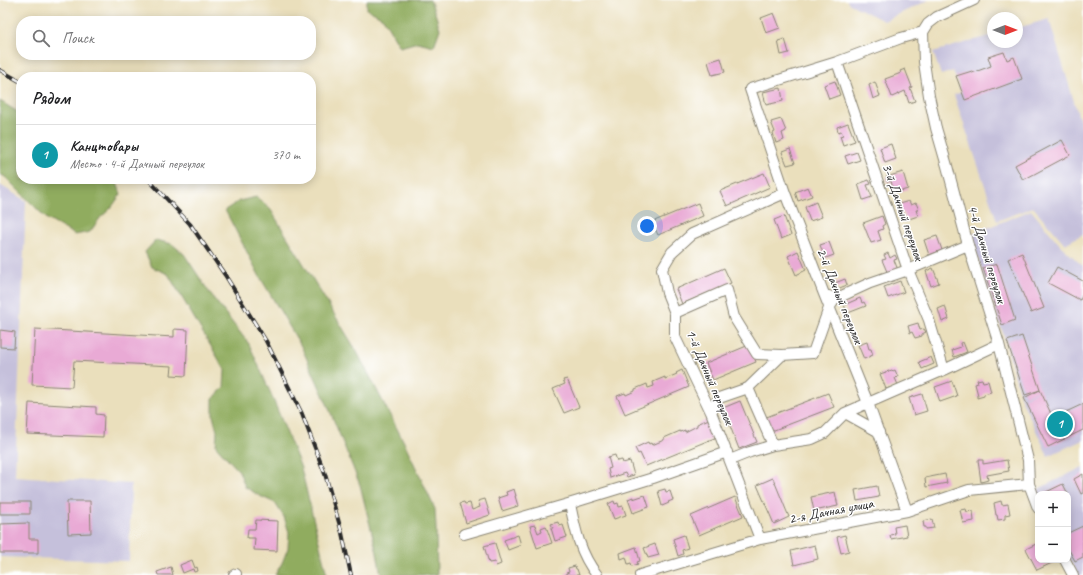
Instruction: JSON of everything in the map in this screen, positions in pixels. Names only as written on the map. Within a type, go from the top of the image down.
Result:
[{"type":"street","points":[[837,62],[901,38],[923,32],[928,24],[937,17],[974,0]]},
{"type":"street","name":"4-й Дачный переулок","points":[[923,32],[924,62],[936,128],[968,245],[999,344],[1028,460],[1029,484],[1035,500]]},
{"type":"street","name":"2-й Дачный переулок","points":[[837,62],[750,89],[785,193],[829,308],[868,403],[907,511]]},
{"type":"street","name":"3-й Дачный переулок","points":[[837,62],[908,270],[929,320],[944,370]]},
{"type":"street","name":"1-й Дачный переулок","points":[[760,539],[711,412],[674,337],[674,312],[667,293],[662,269],[672,252],[692,234],[785,193]]},
{"type":"street","points":[[674,312],[727,290],[734,317],[757,354],[782,356],[812,353],[829,308],[835,299],[870,283],[908,270],[968,245]]},
{"type":"street","points":[[824,294],[835,299]]},
{"type":"street","points":[[464,534],[729,456],[750,452],[773,445],[812,439],[825,433],[845,413],[944,370],[999,344]]},
{"type":"street","points":[[711,412],[719,398],[748,388],[782,356]]},
{"type":"street","points":[[748,388],[773,445]]},
{"type":"street","points":[[845,413],[878,432]]},
{"type":"street","name":"2-я Дачная улица","points":[[640,575],[760,539],[907,511],[969,490],[1029,484]]},
{"type":"street","points":[[570,504],[578,540],[592,569],[597,575]]},
{"type":"street","points":[[1066,563],[1072,575]]},
{"type":"shaded area","points":[[847,0],[929,0],[884,21],[848,3]]},
{"type":"shaded area","points":[[1049,19],[1083,131],[1083,234],[1065,244],[1033,207],[997,221],[954,95],[961,92],[953,71],[941,75],[933,52],[987,37],[987,48],[1023,48],[1023,26]]},
{"type":"shaded area","points":[[0,185],[26,201],[15,476],[131,484],[129,561],[0,557]]},
{"type":"shaded area","points":[[1031,210],[1061,246],[1083,266],[1083,440],[1048,456],[1021,399],[1005,339],[970,235]]},
{"type":"shaded area","points":[[1083,467],[1083,575],[1078,575],[1071,561],[1071,491],[1034,491]]},
{"type":"green space","points":[[367,0],[430,0],[440,29],[434,46],[418,42],[400,47],[383,18],[367,9]]},
{"type":"green space","points":[[0,101],[16,111],[16,184],[117,184],[121,194],[90,232],[75,235],[47,219],[5,177],[0,174]]},
{"type":"green space","points":[[256,197],[269,207],[356,350],[405,444],[435,509],[437,575],[381,575],[360,485],[328,406],[301,346],[260,277],[225,210],[239,201]]},
{"type":"green space","points":[[156,240],[172,244],[184,254],[211,295],[249,344],[301,468],[327,575],[275,575],[288,548],[289,532],[284,517],[275,503],[245,487],[239,471],[216,446],[217,431],[213,416],[213,399],[224,387],[225,370],[168,274],[152,267],[145,252]]},
{"type":"building","points":[[774,13],[780,28],[766,33],[761,18]]},
{"type":"building","points":[[785,39],[789,53],[781,55],[778,41]]},
{"type":"building","points":[[1004,52],[1007,60],[1014,57],[1022,79],[965,100],[956,76],[972,71],[972,73],[991,66],[988,57]]},
{"type":"building","points":[[721,58],[725,72],[712,75],[708,62]]},
{"type":"building","points":[[905,69],[912,87],[910,88],[915,101],[909,103],[905,91],[892,97],[885,79],[901,73],[900,71]]},
{"type":"building","points":[[835,81],[840,95],[829,99],[824,85]]},
{"type":"building","points":[[875,82],[880,96],[873,99],[869,85]]},
{"type":"building","points":[[781,88],[783,101],[766,105],[763,92]]},
{"type":"building","points":[[781,119],[786,131],[782,133],[784,140],[776,143],[773,133],[775,132],[771,122]]},
{"type":"building","points":[[848,123],[855,141],[843,145],[840,136],[843,135],[841,131],[838,132],[837,127]]},
{"type":"building","points":[[1062,140],[1070,155],[1023,180],[1015,165]]},
{"type":"building","points":[[891,144],[896,159],[885,163],[880,148]]},
{"type":"building","points":[[790,149],[795,163],[787,165],[782,152]]},
{"type":"building","points":[[857,152],[860,160],[848,164],[845,156]]},
{"type":"building","points":[[903,172],[908,189],[894,193],[891,181],[887,182],[886,177]]},
{"type":"building","points":[[764,173],[770,187],[727,206],[720,191]]},
{"type":"building","points":[[869,180],[871,184],[867,185],[872,197],[863,200],[858,184]]},
{"type":"building","points":[[808,187],[812,196],[798,201],[795,192]]},
{"type":"building","points":[[909,201],[911,205],[916,203],[919,210],[916,210],[918,216],[906,220],[903,212],[900,213],[898,209],[900,208],[899,204]]},
{"type":"building","points":[[816,202],[822,217],[810,221],[805,207]]},
{"type":"building","points":[[698,203],[703,216],[658,235],[652,222]]},
{"type":"building","points":[[784,216],[791,235],[781,239],[774,220]]},
{"type":"building","points":[[882,216],[885,224],[882,226],[883,229],[878,231],[881,240],[871,243],[863,223]]},
{"type":"building","points":[[937,236],[942,250],[929,255],[924,240]]},
{"type":"building","points":[[829,242],[834,255],[823,259],[821,254],[823,253],[820,245]]},
{"type":"building","points":[[798,251],[806,270],[796,275],[788,256]]},
{"type":"building","points":[[888,253],[890,258],[895,255],[897,259],[894,260],[898,270],[888,274],[882,260],[886,259],[884,255]]},
{"type":"building","points":[[1022,253],[1044,308],[1031,313],[1008,259]]},
{"type":"building","points":[[997,264],[1015,320],[1002,325],[983,268]]},
{"type":"building","points":[[1057,267],[1083,281],[1083,294],[1080,300],[1048,283]]},
{"type":"building","points":[[724,268],[731,283],[682,304],[676,289]]},
{"type":"building","points":[[933,268],[939,283],[931,286],[926,271]]},
{"type":"building","points":[[845,279],[847,285],[837,289],[835,283]]},
{"type":"building","points":[[900,281],[904,292],[888,298],[884,287]]},
{"type":"building","points":[[860,298],[862,303],[864,302],[866,306],[848,313],[844,305]]},
{"type":"building","points":[[945,306],[949,319],[942,322],[938,309]]},
{"type":"building","points":[[918,323],[920,330],[924,329],[926,332],[922,334],[922,336],[915,338],[912,332],[910,333],[908,326]]},
{"type":"building","points":[[35,329],[174,337],[174,329],[188,330],[186,376],[171,375],[172,366],[74,361],[72,387],[32,385]]},
{"type":"building","points":[[0,330],[15,332],[14,348],[0,347]]},
{"type":"building","points":[[1022,336],[1040,390],[1025,395],[1007,341]]},
{"type":"building","points":[[867,342],[873,355],[864,359],[858,345]]},
{"type":"building","points":[[963,342],[967,352],[954,357],[952,350],[961,347],[960,343]]},
{"type":"building","points":[[749,345],[756,362],[713,380],[706,363]]},
{"type":"building","points":[[931,357],[934,364],[922,369],[919,362]]},
{"type":"building","points":[[682,370],[689,387],[625,414],[617,396],[625,393],[626,395],[647,384],[648,388],[654,386],[653,382],[665,377],[665,379]]},
{"type":"building","points":[[895,370],[898,377],[895,378],[898,385],[886,389],[880,374]]},
{"type":"building","points":[[567,379],[579,407],[564,413],[553,389],[565,384],[563,380]]},
{"type":"building","points":[[982,379],[983,382],[988,381],[991,392],[977,398],[978,395],[975,384],[978,383],[977,380]]},
{"type":"building","points":[[952,381],[957,396],[940,402],[935,387]]},
{"type":"building","points":[[1040,390],[1053,418],[1083,404],[1083,430],[1048,447],[1024,398]]},
{"type":"building","points":[[828,393],[834,407],[769,432],[764,418]]},
{"type":"building","points":[[922,394],[927,411],[914,415],[909,398]]},
{"type":"building","points":[[740,401],[757,442],[739,449],[723,408]]},
{"type":"building","points":[[29,403],[96,407],[96,414],[104,415],[103,437],[27,434]]},
{"type":"building","points":[[709,419],[717,437],[646,466],[640,453],[638,454],[635,448],[648,442],[652,445],[680,431],[685,430],[685,432],[697,426],[697,424]]},
{"type":"building","points":[[615,455],[617,461],[622,460],[623,463],[630,461],[634,475],[627,477],[625,473],[610,478],[608,469],[611,468],[608,457]]},
{"type":"building","points":[[978,460],[983,460],[983,464],[1007,460],[1009,471],[987,475],[988,480],[981,482]]},
{"type":"building","points":[[945,474],[947,483],[926,487],[925,478]]},
{"type":"building","points":[[1083,474],[1083,493],[1081,494],[1074,479]]},
{"type":"building","points":[[773,478],[789,517],[774,524],[757,485]]},
{"type":"building","points":[[1063,484],[1066,491],[1048,491]]},
{"type":"building","points":[[877,486],[879,497],[857,501],[855,490]]},
{"type":"building","points":[[514,489],[518,506],[502,511],[498,498],[507,495],[506,492]]},
{"type":"building","points":[[665,489],[666,492],[670,491],[673,500],[662,506],[658,491]]},
{"type":"building","points":[[835,492],[838,506],[814,511],[811,497]]},
{"type":"building","points":[[645,495],[649,507],[633,513],[628,499]]},
{"type":"building","points":[[735,497],[743,516],[699,535],[691,516]]},
{"type":"building","points":[[485,499],[490,515],[466,523],[460,503],[470,503],[472,510],[480,507],[478,501]]},
{"type":"building","points":[[67,501],[90,501],[91,533],[68,534]]},
{"type":"building","points":[[614,501],[615,504],[618,503],[619,507],[623,506],[626,515],[614,519],[608,504]]},
{"type":"building","points":[[1001,501],[1002,505],[1008,504],[1010,514],[1005,515],[1005,519],[998,520],[994,503]]},
{"type":"building","points":[[0,502],[30,502],[30,514],[0,514]]},
{"type":"building","points":[[966,509],[967,512],[973,511],[974,521],[963,523],[960,510]]},
{"type":"building","points":[[932,519],[934,528],[926,529],[923,521]]},
{"type":"building","points":[[256,520],[278,521],[277,551],[254,550],[255,538],[247,538],[248,529],[255,529]]},
{"type":"building","points":[[558,522],[559,526],[563,525],[567,537],[555,541],[551,524]]},
{"type":"building","points":[[29,523],[29,539],[38,539],[38,553],[0,553],[0,524]]},
{"type":"building","points":[[535,525],[538,533],[542,531],[541,528],[546,526],[552,543],[537,548],[530,526]]},
{"type":"building","points":[[905,525],[907,536],[891,539],[890,535],[895,534],[894,527]]},
{"type":"building","points":[[1083,526],[1083,557],[1075,561],[1071,554],[1071,532]]},
{"type":"building","points":[[518,535],[521,545],[508,550],[504,540]]},
{"type":"building","points":[[684,535],[688,548],[682,550],[683,554],[678,556],[673,539]]},
{"type":"building","points":[[845,535],[849,551],[841,553],[837,537]]},
{"type":"building","points":[[495,543],[501,564],[496,566],[495,562],[489,563],[484,546]]},
{"type":"building","points":[[655,544],[659,555],[648,558],[644,548]]},
{"type":"building","points":[[1035,544],[1035,563],[1052,563],[1037,570],[1026,549]]},
{"type":"building","points":[[815,545],[818,559],[794,565],[791,551]]},
{"type":"building","points":[[636,547],[640,561],[637,562],[638,564],[632,566],[631,563],[628,564],[626,557],[621,559],[620,553]]},
{"type":"building","points":[[192,560],[198,571],[194,572],[193,569],[183,573],[180,565]]},
{"type":"building","points":[[575,566],[579,575],[566,575],[566,573],[569,572],[568,568]]},
{"type":"building","points":[[171,567],[173,575],[158,575],[157,572]]},
{"type":"railway","points":[[0,70],[16,79]]},
{"type":"railway","points":[[153,184],[190,224],[225,275],[266,341],[302,414],[325,474],[342,533],[351,575]]},
{"type":"place","name":"Канцтовары","points":[[1060,424]]}]
